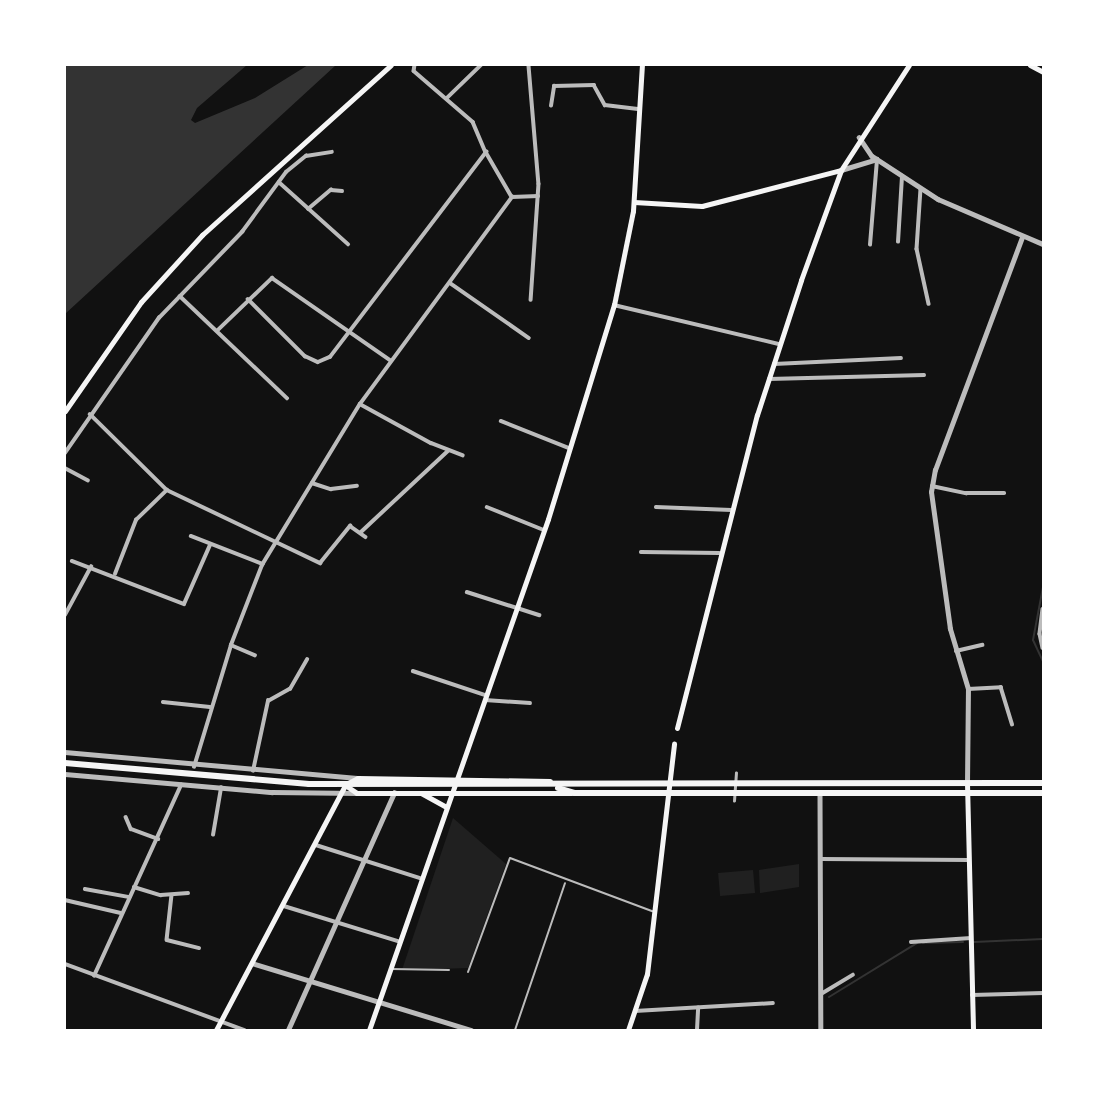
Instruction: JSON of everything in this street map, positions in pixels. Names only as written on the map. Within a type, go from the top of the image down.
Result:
[{"type":"highway","points":[[66,763],[249,782],[556,787],[574,793],[1043,793]]},
{"type":"highway","points":[[556,787],[574,781],[1043,783]]},
{"type":"main road","points":[[65,411],[141,302],[202,235],[391,65]]},
{"type":"main road","points":[[369,1030],[544,530],[614,305],[634,202],[642,65]]},
{"type":"main road","points":[[677,728],[719,552],[779,344],[841,170],[859,137],[909,65]]},
{"type":"main road","points":[[1030,65],[1043,72]]},
{"type":"main road","points":[[634,202],[702,206],[841,170]]},
{"type":"main road","points":[[628,1030],[647,974],[667,782],[674,744]]},
{"type":"main road","points":[[216,1030],[284,906],[345,785],[358,778],[574,781]]},
{"type":"main road","points":[[967,783],[973,1030]]},
{"type":"main road","points":[[345,785],[357,793],[574,793]]},
{"type":"main road","points":[[420,793],[446,807]]},
{"type":"street","points":[[415,65],[414,71],[473,122],[486,152],[512,197]]},
{"type":"street","points":[[447,98],[481,65]]},
{"type":"street","points":[[529,66],[538,196],[531,300]]},
{"type":"street","points":[[551,106],[554,86],[594,85],[605,105],[640,108]]},
{"type":"street","points":[[859,137],[877,159],[921,188],[1022,237],[1043,244]]},
{"type":"street","points":[[65,453],[131,354],[180,296],[242,232],[286,172],[306,156],[332,152]]},
{"type":"street","points":[[248,299],[305,356],[318,362],[330,357],[486,152]]},
{"type":"street","points":[[841,170],[877,159]]},
{"type":"street","points":[[870,245],[877,159]]},
{"type":"street","points":[[898,242],[902,176]]},
{"type":"street","points":[[279,182],[348,244]]},
{"type":"street","points":[[921,188],[917,249],[929,304]]},
{"type":"street","points":[[308,209],[331,190],[342,191]]},
{"type":"street","points":[[512,197],[538,196]]},
{"type":"street","points":[[194,766],[231,645],[263,564],[275,542],[390,360],[512,197]]},
{"type":"street","points":[[967,783],[968,689],[956,651],[932,486],[1022,237]]},
{"type":"street","points":[[218,330],[272,278],[390,360]]},
{"type":"street","points":[[450,283],[530,338]]},
{"type":"street","points":[[180,296],[287,398]]},
{"type":"street","points":[[614,305],[779,344]]},
{"type":"street","points":[[773,364],[901,358]]},
{"type":"street","points":[[768,379],[924,375]]},
{"type":"street","points":[[360,404],[448,451],[463,455]]},
{"type":"street","points":[[90,414],[167,490],[320,564],[350,526],[366,537]]},
{"type":"street","points":[[501,421],[571,449]]},
{"type":"street","points":[[361,532],[448,451]]},
{"type":"street","points":[[65,468],[88,481]]},
{"type":"street","points":[[312,484],[331,489],[357,486]]},
{"type":"street","points":[[932,486],[966,493],[1004,493]]},
{"type":"street","points":[[115,574],[136,520],[167,490]]},
{"type":"street","points":[[487,507],[544,530]]},
{"type":"street","points":[[656,507],[731,510]]},
{"type":"street","points":[[191,536],[263,564]]},
{"type":"street","points":[[72,561],[115,574],[184,604],[210,545]]},
{"type":"street","points":[[641,552],[719,552]]},
{"type":"street","points":[[65,615],[91,567]]},
{"type":"street","points":[[467,592],[539,615]]},
{"type":"street","points":[[1043,609],[1043,648]]},
{"type":"street","points":[[231,645],[255,655]]},
{"type":"street","points":[[956,651],[982,645]]},
{"type":"street","points":[[253,771],[268,701],[290,690],[307,659]]},
{"type":"street","points":[[413,671],[484,698],[530,704]]},
{"type":"street","points":[[968,689],[1001,687],[1012,724]]},
{"type":"street","points":[[163,702],[211,708]]},
{"type":"street","points":[[65,752],[194,766],[358,778]]},
{"type":"street","points":[[734,801],[736,773]]},
{"type":"street","points":[[65,774],[221,788],[357,793]]},
{"type":"street","points":[[94,976],[181,785]]},
{"type":"street","points":[[213,835],[221,788]]},
{"type":"street","points":[[288,1030],[394,793]]},
{"type":"street","points":[[820,793],[821,1030]]},
{"type":"street","points":[[126,817],[131,829],[158,839]]},
{"type":"street","points":[[316,845],[420,878]]},
{"type":"street","points":[[820,859],[969,860]]},
{"type":"street","points":[[134,887],[172,895],[188,893]]},
{"type":"street","points":[[85,889],[129,897]]},
{"type":"street","points":[[172,895],[167,940],[199,948]]},
{"type":"street","points":[[65,900],[121,913]]},
{"type":"street","points":[[284,906],[398,941]]},
{"type":"street","points":[[911,942],[971,938]]},
{"type":"street","points":[[252,962],[471,1030]]},
{"type":"street","points":[[65,964],[244,1030]]},
{"type":"street","points":[[821,994],[853,975]]},
{"type":"street","points":[[972,995],[1043,993]]},
{"type":"street","points":[[635,1012],[773,1003]]},
{"type":"street","points":[[697,1030],[698,1008]]},
{"type":"lane","points":[[468,972],[510,858],[565,882],[653,911]]},
{"type":"lane","points":[[515,1030],[565,882]]},
{"type":"lane","points":[[390,969],[449,970]]},
{"type":"shaded area","points":[[65,65],[247,65],[197,108],[191,120],[195,123],[255,98],[308,65],[336,65],[65,314]]},
{"type":"shaded area","points":[[453,818],[506,864],[468,968],[402,970]]},
{"type":"shaded area","points":[[799,864],[799,887],[760,893],[759,870]]},
{"type":"shaded area","points":[[753,870],[755,893],[720,896],[718,873]]},
{"type":"waterway","points":[[1043,587],[1033,640],[1043,661]]},
{"type":"waterway","points":[[974,942],[1043,939]]},
{"type":"waterway","points":[[923,943],[963,942]]},
{"type":"waterway","points":[[829,997],[917,943]]}]
